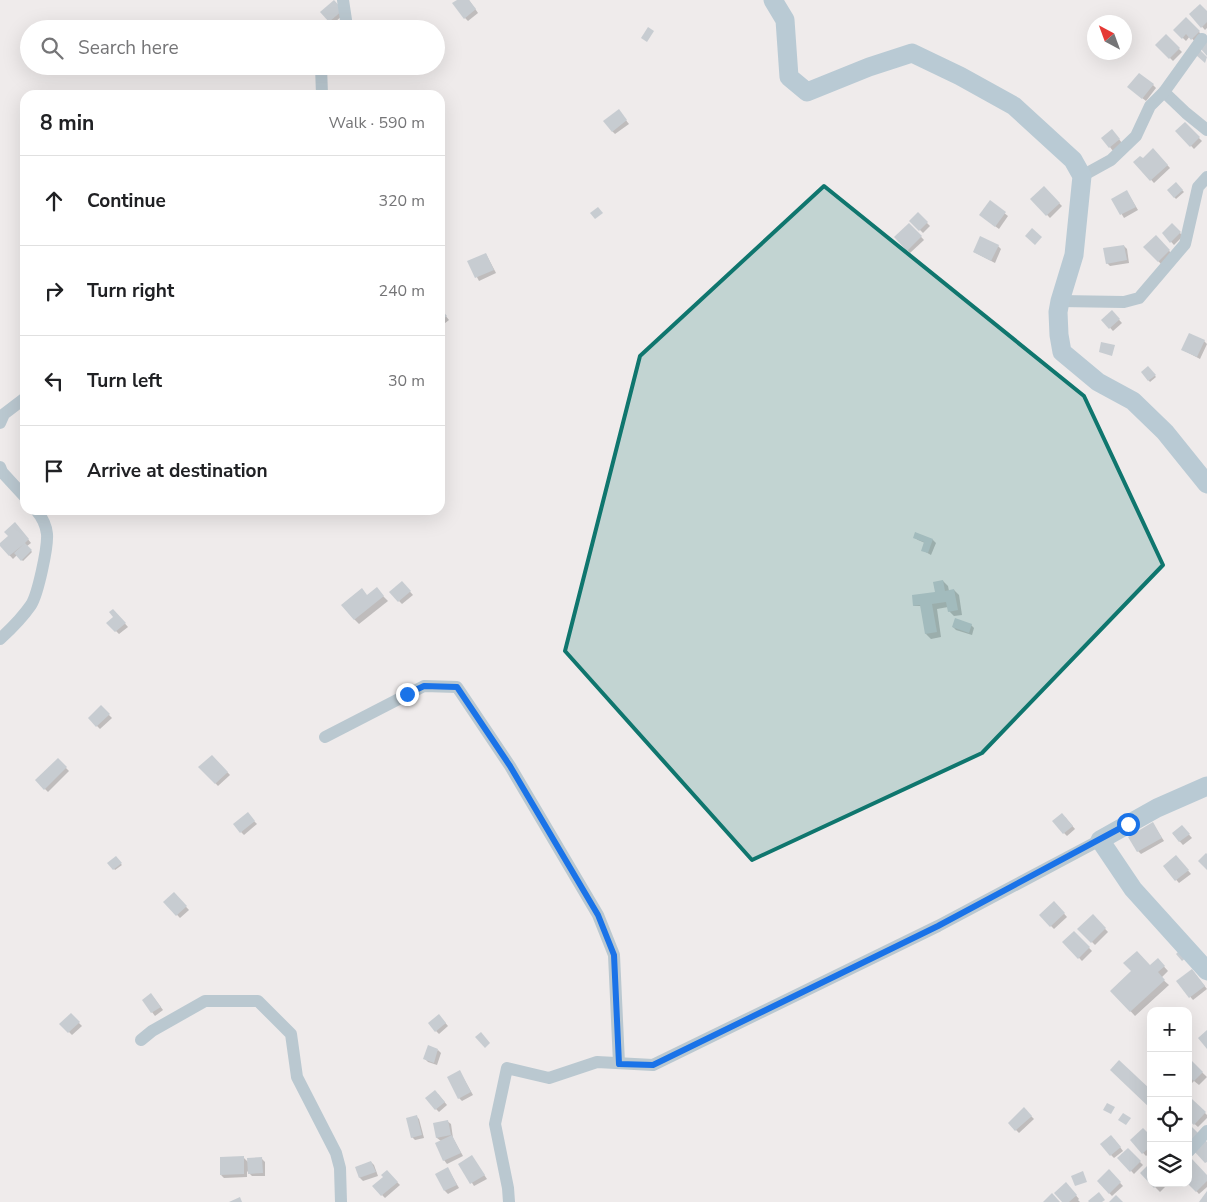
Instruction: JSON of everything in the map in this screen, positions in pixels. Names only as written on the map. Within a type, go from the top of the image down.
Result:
[{"type":"main road","points":[[773,0],[785,20],[788,77],[807,92],[869,67],[912,53],[960,76],[1014,106],[1074,160],[1082,176],[1074,255],[1058,312],[1062,352],[1098,382],[1133,402],[1165,432],[1207,484]]},
{"type":"main road","points":[[1207,786],[1156,808],[1100,840],[1133,889],[1207,971]]},
{"type":"street","points":[[343,0],[346,20]]},
{"type":"street","points":[[1082,176],[1111,160],[1136,136],[1150,106],[1164,92],[1202,38]]},
{"type":"street","points":[[321,75],[322,90]]},
{"type":"street","points":[[1164,92],[1207,130]]},
{"type":"street","points":[[1060,301],[1124,302],[1139,298],[1185,244],[1198,187],[1207,177]]},
{"type":"street","points":[[0,423],[4,414],[20,402]]},
{"type":"street","points":[[0,467],[2,472],[20,492]]},
{"type":"street","points":[[0,639],[14,626],[32,603],[45,558],[47,534],[43,519],[40,515]]},
{"type":"street","points":[[325,737],[424,686],[457,687],[510,766],[598,915],[614,955],[619,1064]]},
{"type":"street","points":[[509,1202],[495,1124],[507,1068],[549,1078],[598,1062],[653,1065],[938,926],[1100,840]]},
{"type":"street","points":[[141,1040],[152,1031],[205,1001],[258,1000],[291,1034],[297,1077],[336,1153],[340,1168],[341,1202]]},
{"type":"street","points":[[1192,1148],[1207,1131]]},
{"type":"highlighted area","points":[[824,186],[1084,396],[1163,565],[982,753],[752,860],[565,651],[640,356]]},
{"type":"building","points":[[334,0],[343,10],[331,20],[327,20],[320,12]]},
{"type":"building","points":[[457,0],[469,0],[476,9],[464,19],[452,3]]},
{"type":"building","points":[[1200,4],[1207,11],[1207,22],[1201,28],[1189,14]]},
{"type":"building","points":[[1186,17],[1200,31],[1191,40],[1186,34],[1182,39],[1173,30]]},
{"type":"building","points":[[648,27],[654,31],[647,42],[641,38]]},
{"type":"building","points":[[1166,34],[1180,48],[1169,59],[1155,45]]},
{"type":"building","points":[[1207,41],[1207,56],[1200,48]]},
{"type":"building","points":[[1200,50],[1207,57],[1205,63],[1196,55]]},
{"type":"building","points":[[1139,73],[1154,84],[1142,99],[1127,87]]},
{"type":"building","points":[[619,109],[627,120],[612,132],[603,121]]},
{"type":"building","points":[[1185,122],[1200,137],[1190,147],[1175,131]]},
{"type":"building","points":[[1112,129],[1120,139],[1109,148],[1101,138]]},
{"type":"building","points":[[1153,148],[1168,165],[1150,181],[1133,162],[1140,156],[1143,158]]},
{"type":"building","points":[[1176,182],[1183,190],[1174,198],[1167,190]]},
{"type":"building","points":[[1044,186],[1060,203],[1046,216],[1030,199]]},
{"type":"building","points":[[1127,190],[1136,207],[1120,215],[1111,199]]},
{"type":"building","points":[[990,200],[1006,212],[995,227],[979,215]]},
{"type":"building","points":[[598,207],[603,213],[595,219],[590,213]]},
{"type":"building","points":[[918,212],[928,222],[919,231],[909,221]]},
{"type":"building","points":[[909,223],[922,236],[907,251],[894,237]]},
{"type":"building","points":[[1172,223],[1181,232],[1170,243],[1162,233]]},
{"type":"building","points":[[1032,228],[1042,237],[1035,245],[1025,236]]},
{"type":"building","points":[[1156,235],[1170,250],[1158,262],[1143,247]]},
{"type":"building","points":[[980,236],[999,245],[991,261],[973,252]]},
{"type":"building","points":[[1124,245],[1127,260],[1106,264],[1103,248]]},
{"type":"building","points":[[486,253],[494,270],[475,278],[467,261]]},
{"type":"building","points":[[1112,310],[1120,319],[1109,329],[1101,320]]},
{"type":"building","points":[[1189,333],[1205,340],[1197,357],[1181,350]]},
{"type":"building","points":[[1101,342],[1115,345],[1112,356],[1099,352]]},
{"type":"building","points":[[1148,366],[1156,375],[1148,381],[1141,372]]},
{"type":"building","points":[[15,522],[29,539],[25,543],[32,550],[21,561],[14,553],[24,544],[9,556],[0,546],[0,543],[8,536],[4,532]]},
{"type":"building","points":[[915,532],[933,539],[928,553],[921,551],[924,542],[913,538]]},
{"type":"building","points":[[943,580],[945,591],[954,589],[958,610],[948,612],[946,602],[932,604],[937,632],[925,634],[920,605],[913,606],[912,595],[935,592],[933,582]]},
{"type":"building","points":[[402,581],[411,591],[398,602],[389,592]]},
{"type":"building","points":[[377,587],[384,596],[354,620],[341,605],[362,588],[367,595]]},
{"type":"building","points":[[113,609],[126,623],[115,632],[106,623],[113,617],[109,612]]},
{"type":"building","points":[[955,618],[972,624],[969,633],[952,627]]},
{"type":"building","points":[[101,705],[110,714],[96,727],[88,718]]},
{"type":"building","points":[[212,755],[228,772],[215,784],[198,767]]},
{"type":"building","points":[[58,758],[67,767],[44,790],[35,780]]},
{"type":"building","points":[[248,812],[255,821],[240,833],[233,824]]},
{"type":"building","points":[[1062,813],[1073,826],[1063,834],[1052,821]]},
{"type":"building","points":[[1153,822],[1162,838],[1137,852],[1128,837]]},
{"type":"building","points":[[1182,825],[1190,834],[1179,842],[1172,833]]},
{"type":"building","points":[[1207,854],[1207,870],[1198,861]]},
{"type":"building","points":[[1176,855],[1189,870],[1175,881],[1163,866]]},
{"type":"building","points":[[116,856],[122,863],[113,870],[107,863]]},
{"type":"building","points":[[174,892],[187,906],[176,916],[163,902]]},
{"type":"building","points":[[1054,901],[1065,913],[1050,927],[1039,915]]},
{"type":"building","points":[[1093,914],[1106,928],[1091,943],[1077,929]]},
{"type":"building","points":[[1074,931],[1090,947],[1078,959],[1062,942]]},
{"type":"building","points":[[1180,950],[1187,957],[1182,961],[1176,954]]},
{"type":"building","points":[[1137,951],[1150,965],[1158,958],[1165,966],[1158,972],[1165,980],[1130,1012],[1110,991],[1131,971],[1123,963]]},
{"type":"building","points":[[1192,969],[1205,986],[1189,998],[1176,981]]},
{"type":"building","points":[[151,993],[161,1007],[151,1013],[142,1000]]},
{"type":"building","points":[[71,1013],[80,1022],[68,1033],[59,1024]]},
{"type":"building","points":[[439,1014],[446,1023],[435,1032],[428,1023]]},
{"type":"building","points":[[1207,1030],[1207,1049],[1198,1038]]},
{"type":"building","points":[[481,1032],[490,1043],[485,1048],[475,1037]]},
{"type":"building","points":[[428,1045],[438,1049],[434,1063],[423,1059]]},
{"type":"building","points":[[1119,1060],[1147,1086],[1147,1105],[1110,1070]]},
{"type":"building","points":[[1192,1061],[1203,1072],[1194,1081],[1192,1079]]},
{"type":"building","points":[[460,1070],[471,1092],[458,1099],[447,1077]]},
{"type":"building","points":[[435,1090],[445,1102],[435,1110],[425,1098]]},
{"type":"building","points":[[1192,1099],[1206,1112],[1194,1125],[1192,1123]]},
{"type":"building","points":[[1107,1103],[1115,1107],[1111,1114],[1103,1110]]},
{"type":"building","points":[[1024,1107],[1032,1116],[1015,1131],[1008,1123]]},
{"type":"building","points":[[1123,1113],[1131,1118],[1126,1125],[1118,1120]]},
{"type":"building","points":[[417,1115],[422,1135],[411,1138],[406,1118]]},
{"type":"building","points":[[448,1120],[451,1135],[436,1138],[433,1123]]},
{"type":"building","points":[[1192,1127],[1200,1135],[1192,1142]]},
{"type":"building","points":[[1143,1128],[1147,1132],[1147,1150],[1142,1154],[1130,1140]]},
{"type":"building","points":[[452,1135],[461,1153],[443,1161],[435,1143]]},
{"type":"building","points":[[1111,1135],[1121,1147],[1110,1156],[1100,1144]]},
{"type":"building","points":[[1205,1140],[1207,1142],[1207,1162],[1205,1163],[1194,1151]]},
{"type":"building","points":[[1128,1148],[1141,1161],[1130,1172],[1117,1158]]},
{"type":"building","points":[[472,1155],[485,1175],[470,1184],[458,1164]]},
{"type":"building","points":[[244,1156],[244,1174],[220,1175],[220,1157]]},
{"type":"building","points":[[262,1157],[263,1173],[248,1174],[247,1158]]},
{"type":"building","points":[[1192,1159],[1207,1175],[1207,1181],[1196,1192],[1191,1187]]},
{"type":"building","points":[[371,1161],[376,1172],[359,1178],[355,1167]]},
{"type":"building","points":[[1147,1166],[1147,1180],[1140,1173]]},
{"type":"building","points":[[448,1167],[457,1185],[444,1191],[435,1174]]},
{"type":"building","points":[[1109,1169],[1121,1182],[1109,1194],[1097,1181]]},
{"type":"building","points":[[387,1170],[398,1182],[381,1196],[372,1186],[383,1177],[381,1175]]},
{"type":"building","points":[[1083,1171],[1087,1182],[1075,1186],[1071,1176]]},
{"type":"building","points":[[1066,1182],[1077,1195],[1069,1202],[1062,1202],[1054,1193]]},
{"type":"building","points":[[1207,1191],[1207,1202],[1199,1202]]},
{"type":"building","points":[[1099,1192],[1105,1200],[1102,1202],[1088,1201]]},
{"type":"building","points":[[1052,1193],[1060,1202],[1043,1202]]},
{"type":"building","points":[[1116,1195],[1123,1202],[1109,1202]]},
{"type":"building","points":[[240,1197],[242,1202],[229,1202]]},
{"type":"route","points":[[407,694],[424,686],[457,687],[510,766],[598,915],[614,955],[619,1064],[653,1065],[938,926],[1128,824]]}]
